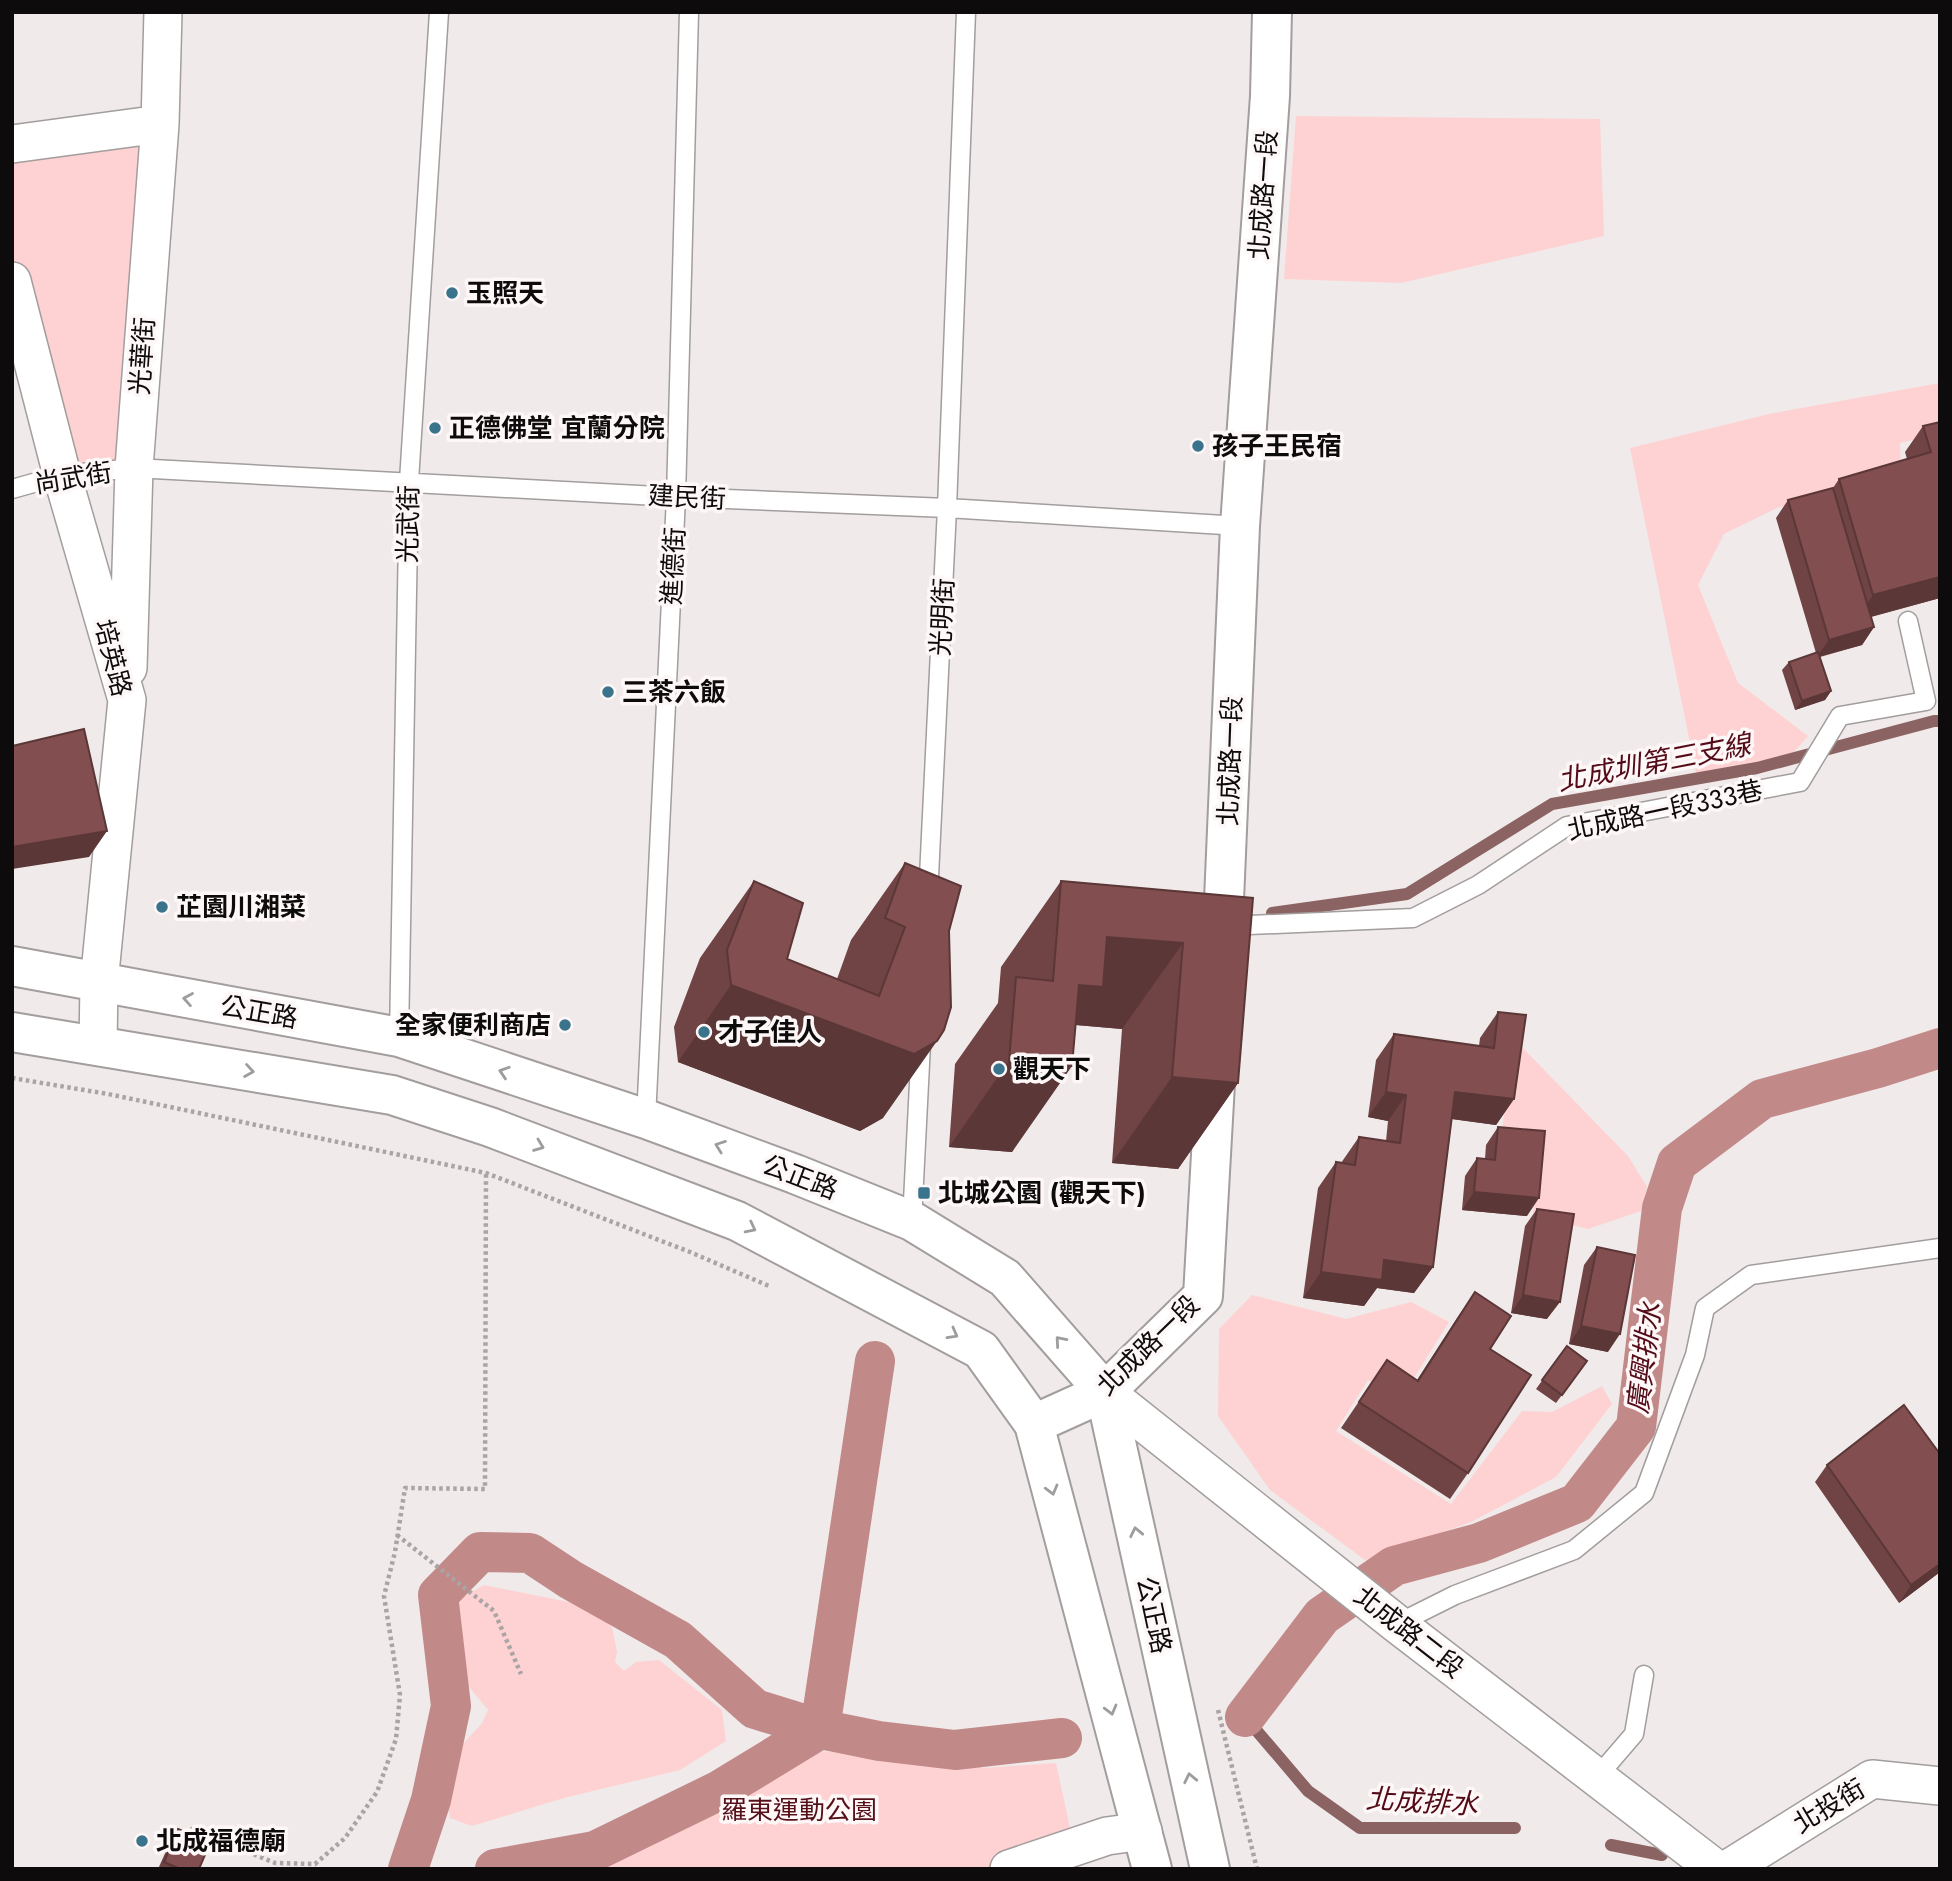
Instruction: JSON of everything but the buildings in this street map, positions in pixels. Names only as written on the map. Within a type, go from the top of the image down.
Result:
[{"type":"street","name":"光華街","points":[[127,701],[134,468],[160,124],[163,12]]},
{"type":"street","name":"北成路一段","points":[[1221,981],[1240,526],[1270,96],[1272,12]]},
{"type":"street","points":[[12,144],[160,124]]},
{"type":"street","name":"培英路","points":[[12,281],[62,475],[127,701],[99,983],[98,1046]]},
{"type":"street","name":"公正路","points":[[12,967],[399,1037],[646,1119],[795,1174],[912,1222],[1005,1278],[1105,1392],[1210,1869]]},
{"type":"street","points":[[12,1032],[392,1095],[490,1127],[737,1221],[981,1350],[1034,1424],[1152,1869]]},
{"type":"street","name":"北成路一段","points":[[1034,1424],[1105,1392],[1203,1296],[1218,1035]]},
{"type":"street","name":"北成路二段","points":[[1105,1392],[1388,1616],[1716,1869]]},
{"type":"street","name":"北投街","points":[[1728,1869],[1872,1779],[1940,1786]]},
{"type":"street","points":[[1009,1869],[1107,1836],[1199,1820]]},
{"type":"lane","name":"光武街","points":[[399,1037],[409,481],[439,12]]},
{"type":"lane","name":"進德街","points":[[646,1119],[676,497],[689,12]]},
{"type":"lane","name":"光明街","points":[[927,919],[947,508],[966,12]]},
{"type":"lane","name":"建民街","points":[[134,468],[676,497],[947,508],[1240,526]]},
{"type":"lane","name":"尚武街","points":[[12,489],[62,475],[134,468]]},
{"type":"lane","name":"北成路一段333巷","points":[[1224,926],[1413,919],[1478,885],[1567,826],[1800,782],[1840,716],[1926,701],[1908,621]]},
{"type":"lane","points":[[912,1222],[921,1029]]},
{"type":"lane","points":[[1388,1616],[1455,1595],[1574,1550],[1644,1493],[1695,1355],[1705,1308],[1751,1275],[1940,1248]]},
{"type":"lane","points":[[1597,1777],[1634,1734],[1644,1675]]},
{"type":"path","points":[[12,1078],[108,1094],[486,1173],[690,1252],[777,1289]]},
{"type":"path","points":[[188,1842],[192,1829],[275,1863],[315,1864],[345,1838],[377,1792],[396,1739],[400,1695],[384,1597],[405,1488],[485,1489],[486,1173],[490,1127]]},
{"type":"path","points":[[397,1535],[494,1611],[521,1674]]},
{"type":"green space","points":[[1296,116],[1600,119],[1604,236],[1401,283],[1284,279]]},
{"type":"green space","points":[[160,124],[134,468],[62,475],[12,281],[12,144]]},
{"type":"green space","points":[[1940,383],[1940,438],[1938,434],[1900,443],[1901,471],[1777,508],[1724,534],[1698,585],[1738,683],[1808,736],[1786,761],[1698,782],[1630,448],[1769,414]]},
{"type":"green space","points":[[1515,1040],[1628,1156],[1647,1187],[1641,1211],[1588,1229],[1533,1215],[1539,1139],[1501,1135]]},
{"type":"green space","points":[[1252,1295],[1346,1319],[1411,1302],[1449,1322],[1399,1402],[1368,1380],[1336,1431],[1451,1504],[1522,1411],[1552,1412],[1602,1386],[1612,1404],[1556,1477],[1471,1522],[1365,1560],[1270,1490],[1218,1416],[1219,1329]]},
{"type":"green space","points":[[484,1585],[588,1606],[612,1627],[617,1652],[615,1662],[624,1671],[636,1662],[659,1660],[722,1710],[726,1741],[680,1770],[564,1798],[472,1826],[450,1818],[445,1788],[463,1744],[482,1723],[488,1710],[470,1688],[453,1638],[455,1601]]},
{"type":"green space","name":"羅東運動公園","points":[[785,1750],[946,1756],[983,1768],[1056,1763],[1079,1869],[493,1869],[657,1828]]},
{"type":"waterway","name":"北成圳第三支線","points":[[1272,913],[1407,894],[1552,804],[1757,768],[1940,721]]},
{"type":"waterway","name":"廣興排水","points":[[1245,1717],[1322,1616],[1394,1566],[1479,1543],[1577,1503],[1636,1427],[1662,1208],[1677,1163],[1762,1099],[1878,1068],[1940,1048]]},
{"type":"waterway","points":[[495,1869],[595,1851],[718,1791],[820,1729],[875,1361]]},
{"type":"waterway","points":[[408,1869],[431,1800],[451,1706],[438,1595],[480,1552],[530,1553],[571,1580],[678,1640],[755,1709],[820,1729],[879,1741],[955,1750],[1062,1738]]},
{"type":"waterway","name":"北成排水","points":[[1245,1717],[1308,1791],[1360,1828],[1515,1828]]},
{"type":"waterway","name":"北成排水","points":[[1611,1845],[1662,1855]]},
{"type":"place","name":"玉照天","points":[[452,293]]},
{"type":"place","name":"正德佛堂 宜蘭分院","points":[[435,428]]},
{"type":"place","name":"孩子王民宿","points":[[1198,446]]},
{"type":"place","name":"三茶六飯","points":[[608,692]]},
{"type":"place","name":"芷園川湘菜","points":[[162,907]]},
{"type":"place","name":"全家便利商店","points":[[565,1025]]},
{"type":"place","name":"才子佳人","points":[[704,1032]]},
{"type":"place","name":"觀天下","points":[[999,1069]]},
{"type":"place","name":"北城公園 (觀天下)","points":[[924,1193]]},
{"type":"place","name":"北成福德廟","points":[[142,1841]]}]
